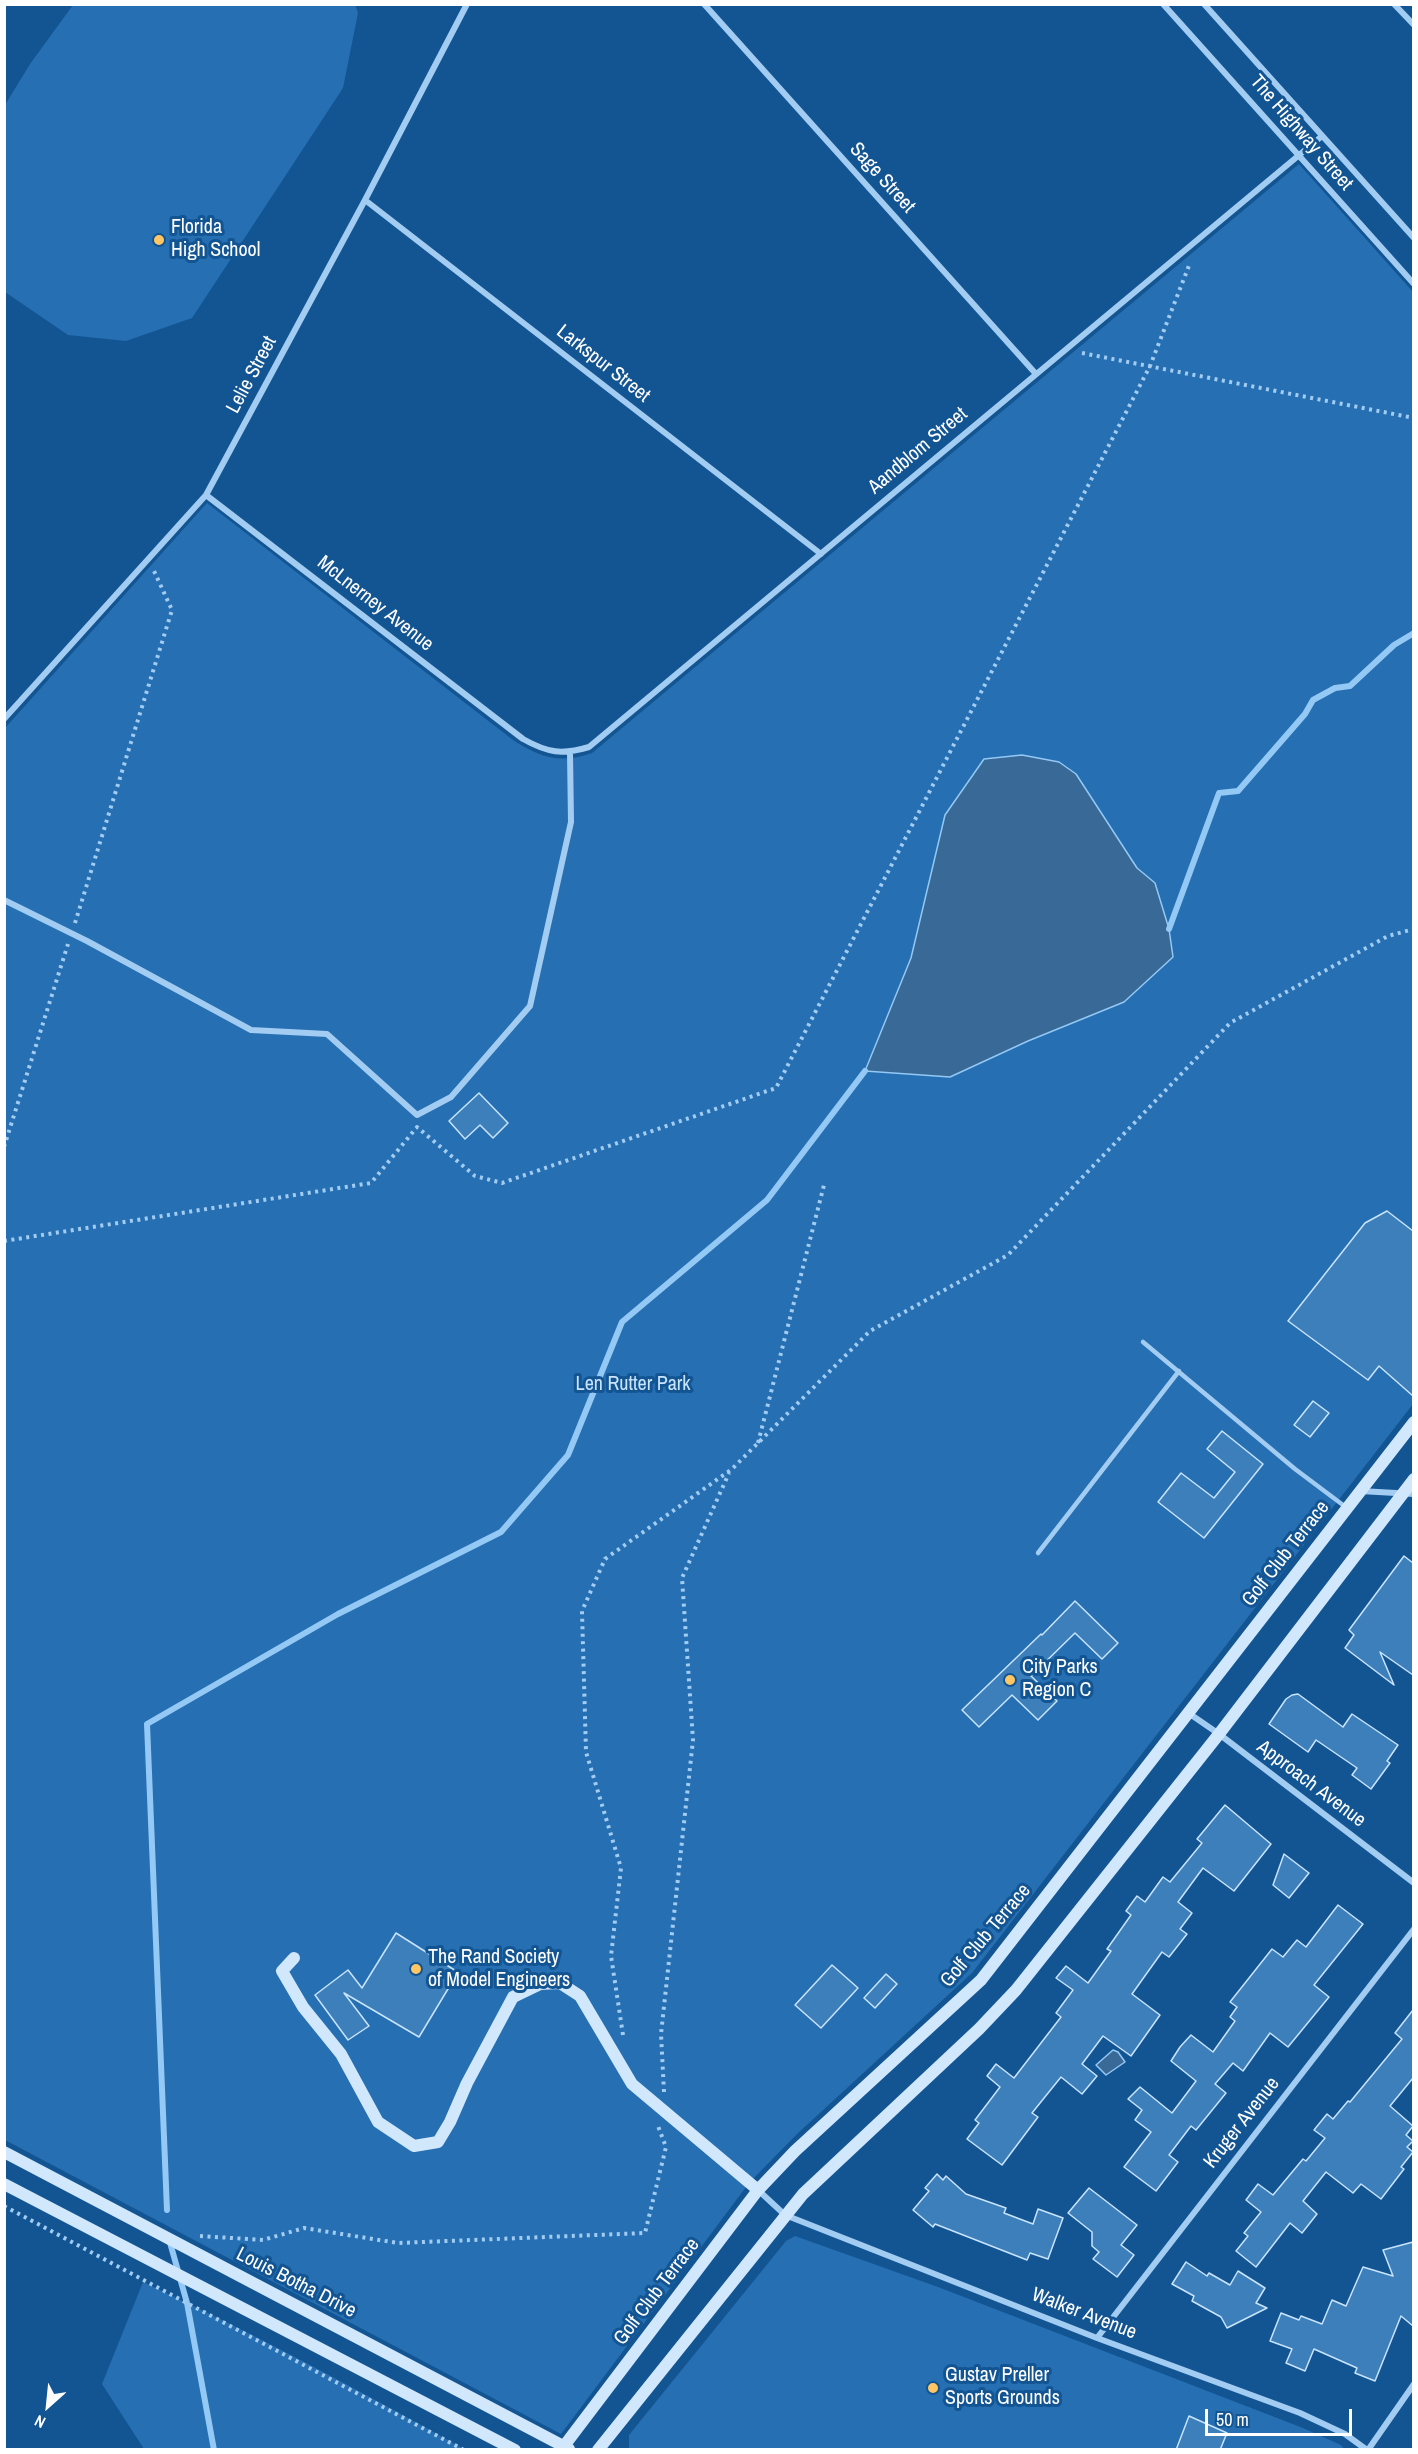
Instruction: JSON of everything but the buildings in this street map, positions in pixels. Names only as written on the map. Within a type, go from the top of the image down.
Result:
[{"type":"street","name":"Lelie Street","points":[[4,719],[206,495],[365,200],[467,4]]},
{"type":"street","name":"Sage Street","points":[[704,4],[1036,375]]},
{"type":"street","name":"The Highway Street","points":[[1164,4],[1413,284]]},
{"type":"street","name":"The Highway Street","points":[[1204,4],[1413,238]]},
{"type":"street","points":[[1394,4],[1413,25]]},
{"type":"street","name":"Aandblom Street","points":[[570,753],[589,747],[1322,136]]},
{"type":"street","name":"Larkspur Street","points":[[365,200],[821,554]]},
{"type":"street","name":"McLnerney Avenue","points":[[206,495],[523,739],[553,752],[570,753]]},
{"type":"street","points":[[4,900],[250,1030],[327,1034],[417,1115],[451,1097],[530,1006],[570,822],[570,753]]},
{"type":"street","name":"Golf Club Terrace","points":[[564,2449],[758,2190],[795,2151],[981,1980],[1413,1422]]},
{"type":"street","points":[[598,2450],[785,2216],[825,2172],[980,2029],[1016,1990],[1408,1494],[1413,1479]]},
{"type":"street","points":[[1360,1491],[1408,1494]]},
{"type":"street","name":"Approach Avenue","points":[[1187,1712],[1413,1883]]},
{"type":"street","name":"Kruger Avenue","points":[[1097,2338],[1413,1929]]},
{"type":"street","points":[[294,1958],[282,1971],[303,2007],[341,2054],[378,2122],[414,2146],[438,2142],[450,2122],[467,2082],[513,1997],[540,1984],[560,1983],[579,1996],[632,2085],[758,2190],[785,2216]]},
{"type":"street","name":"Louis Botha Drive","points":[[4,2152],[156,2234],[328,2321],[564,2449]]},
{"type":"street","points":[[4,2184],[515,2450]]},
{"type":"street","name":"Walker Avenue","points":[[785,2216],[1097,2338],[1300,2413],[1346,2434],[1368,2450]]},
{"type":"street","points":[[1368,2450],[1413,2384]]},
{"type":"lane","points":[[1143,1342],[1295,1469],[1347,1508]]},
{"type":"lane","points":[[1038,1553],[1179,1371]]},
{"type":"path","points":[[4,1241],[371,1182],[417,1127],[475,1176],[502,1183],[776,1088],[1150,366],[1191,262]]},
{"type":"path","points":[[1066,350],[1413,418]]},
{"type":"path","points":[[4,1147],[172,610],[151,565]]},
{"type":"path","points":[[625,2040],[621,2029],[611,1956],[621,1868],[586,1752],[582,1611],[604,1558],[732,1469],[870,1331],[1008,1255],[1230,1023],[1388,936],[1413,929]]},
{"type":"path","points":[[758,1443],[824,1185]]},
{"type":"path","points":[[664,2102],[661,2034],[693,1740],[682,1578],[729,1473]]},
{"type":"path","points":[[654,2115],[666,2147]]},
{"type":"path","points":[[195,2236],[263,2240],[304,2228],[398,2244],[645,2233],[666,2147],[665,2125]]},
{"type":"path","points":[[4,2206],[465,2450]]},
{"type":"green space","points":[[355,4],[358,13],[343,88],[192,318],[126,341],[68,335],[5,292],[5,105],[30,64],[73,5]]},
{"type":"green space","name":"Len Rutter Park","points":[[1299,164],[1413,292],[1413,1404],[972,1973],[797,2134],[749,2183],[561,2434],[5,2140],[5,728],[207,503],[513,740],[533,751],[551,757],[570,758],[592,753]]},
{"type":"green space","name":"Gustav Preller Sports Grounds","points":[[795,2236],[938,2287],[1303,2428],[1341,2445],[1344,2449],[629,2450],[629,2435],[786,2241]]},
{"type":"green space","points":[[143,2282],[305,2362],[464,2449],[144,2449],[102,2384]]},
{"type":"shaded area","points":[[1022,755],[1059,762],[1076,774],[1137,868],[1155,883],[1169,929],[1173,957],[1124,1002],[1028,1041],[950,1077],[865,1071],[911,958],[945,815],[984,759]]},
{"type":"shaded area","points":[[1113,2050],[1118,2052],[1125,2062],[1106,2075],[1096,2065]]},
{"type":"waterway","points":[[1169,929],[1219,793],[1238,791],[1305,714],[1313,700],[1335,688],[1350,686],[1394,645],[1414,633]]},
{"type":"waterway","points":[[167,2210],[147,1724],[338,1614],[501,1532],[568,1455],[622,1322],[767,1200],[865,1071]]},
{"type":"waterway","points":[[169,2239],[187,2303],[214,2450]]},
{"type":"place","name":"Florida High School","points":[[159,240]]},
{"type":"place","name":"City Parks Region C","points":[[1010,1680]]},
{"type":"place","name":"The Rand Society of Model Engineers","points":[[416,1969]]},
{"type":"place","name":"Gustav Preller Sports Grounds","points":[[933,2388]]}]
